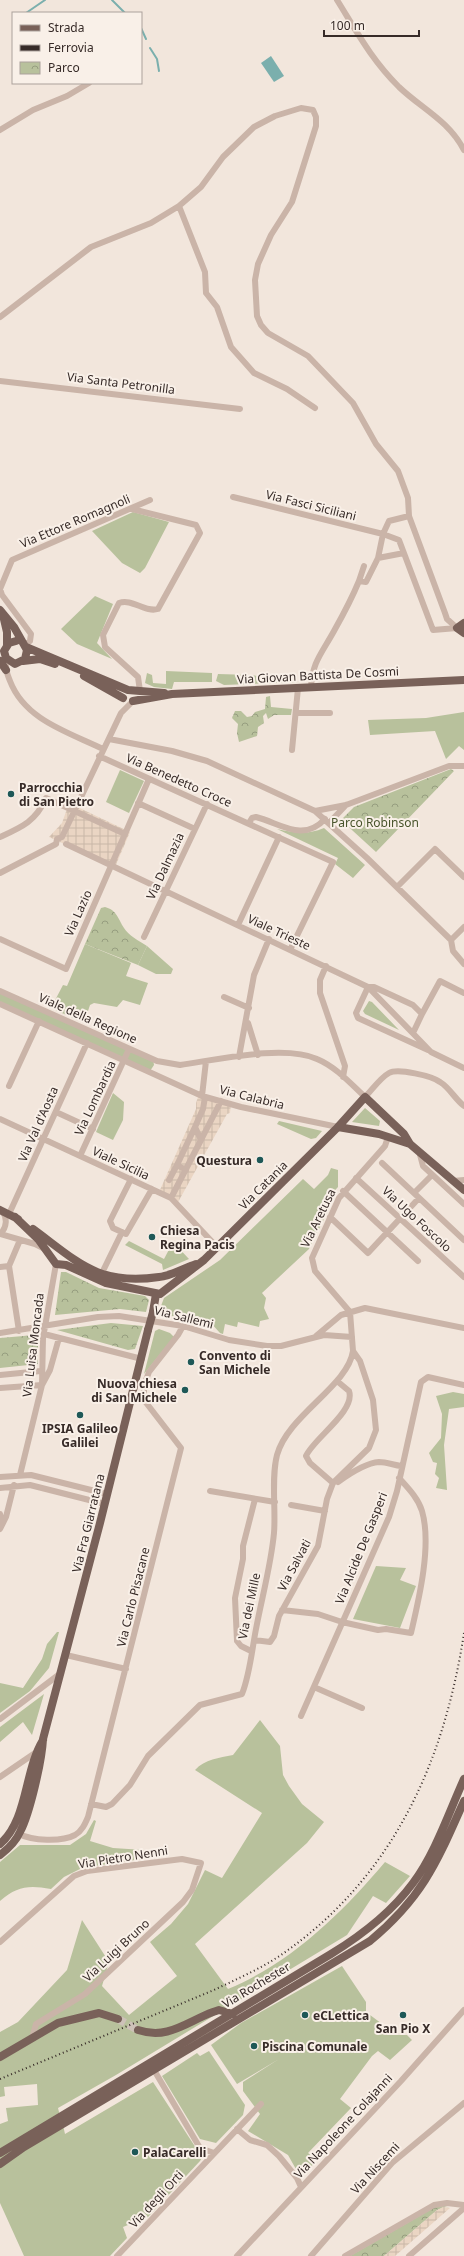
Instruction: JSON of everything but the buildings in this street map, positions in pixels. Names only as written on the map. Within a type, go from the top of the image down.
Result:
[{"type":"main road","points":[[2,612],[14,627],[13,641],[4,651],[3,657],[6,670]]},
{"type":"main road","points":[[2,612],[6,626],[13,641],[27,653],[23,661]]},
{"type":"main road","points":[[460,626],[464,633]]},
{"type":"main road","points":[[13,641],[133,690],[172,694]]},
{"type":"main road","points":[[3,657],[15,664],[23,661],[40,659],[48,661],[81,674],[123,698],[127,702],[172,694]]},
{"type":"main road","name":"Via Giovan Battista De Cosmi","points":[[172,694],[464,680]]},
{"type":"main road","points":[[123,698],[123,694],[133,690]]},
{"type":"main road","points":[[132,701],[135,696],[133,690]]},
{"type":"main road","points":[[365,1097],[404,1134],[410,1144]]},
{"type":"main road","name":"Via Catania","points":[[154,1293],[164,1291],[217,1248],[338,1127],[365,1097]]},
{"type":"main road","points":[[380,1134],[385,1129],[389,1120]]},
{"type":"main road","points":[[338,1127],[380,1134],[410,1144],[464,1190]]},
{"type":"main road","points":[[6,1213],[38,1239],[57,1262],[106,1282],[154,1293]]},
{"type":"main road","points":[[6,1213],[85,1267],[101,1275],[127,1280],[156,1278],[204,1260]]},
{"type":"main road","points":[[57,1262],[55,1252],[64,1253]]},
{"type":"main road","points":[[57,1262],[67,1259],[64,1253]]},
{"type":"main road","points":[[156,1278],[165,1283],[164,1291]]},
{"type":"main road","name":"Via Fra Giarratana","points":[[0,1844],[9,1835],[16,1823],[35,1753],[43,1739],[62,1672],[153,1312],[154,1293],[149,1284],[156,1278]]},
{"type":"main road","name":"Via Fra Giarratana","points":[[0,1855],[19,1834],[25,1821],[43,1755],[43,1739]]},
{"type":"main road","name":"Via Rochester","points":[[0,2153],[354,1940],[397,1903],[414,1882],[425,1864],[464,1779]]},
{"type":"main road","name":"Via Rochester","points":[[0,2164],[24,2147],[370,1941],[389,1925],[415,1896],[428,1878],[464,1801]]},
{"type":"main road","points":[[138,2030],[158,2034],[171,2031],[219,2010],[232,2013],[237,2020]]},
{"type":"main road","points":[[0,2057],[58,2023],[95,2013],[105,2013],[118,2019]]},
{"type":"street","points":[[337,0],[372,56],[405,92],[449,127],[464,150]]},
{"type":"street","points":[[0,130],[33,110],[67,96],[87,84]]},
{"type":"street","points":[[0,317],[91,247],[151,223],[179,206],[202,187],[223,157],[254,128],[275,116],[301,108],[313,110],[316,117],[316,126],[292,202],[264,248],[256,271],[257,316],[261,326],[268,333],[303,352],[353,403],[376,444],[402,478],[408,498],[409,516],[447,619],[460,626]]},
{"type":"street","points":[[179,206],[205,272],[206,292],[217,307],[231,346],[254,373],[287,389],[315,408]]},
{"type":"street","name":"Via Santa Petronilla","points":[[0,381],[240,409]]},
{"type":"street","name":"Via Fasci Siciliani","points":[[233,497],[383,534],[400,540],[433,630],[460,626]]},
{"type":"street","name":"Via Ettore Romagnoli","points":[[13,641],[30,641],[31,634],[2,595],[0,589],[12,560],[150,500]]},
{"type":"street","points":[[132,509],[196,525],[200,533],[162,606],[158,609],[152,610],[126,602],[120,603],[103,635],[103,644],[138,677],[133,690]]},
{"type":"street","points":[[359,581],[366,582],[378,558],[383,534],[389,522],[409,516]]},
{"type":"street","points":[[378,558],[404,553]]},
{"type":"street","points":[[311,688],[312,672],[316,659],[337,627],[359,581],[364,566]]},
{"type":"street","points":[[6,670],[18,697],[29,710],[47,722],[103,749]]},
{"type":"street","points":[[292,750],[298,688]]},
{"type":"street","points":[[0,873],[56,844],[57,839],[62,837],[73,808],[121,713],[132,701]]},
{"type":"street","points":[[296,713],[330,714]]},
{"type":"street","points":[[109,739],[172,751],[207,761],[315,811],[451,940],[453,951],[464,964]]},
{"type":"street","name":"Via Benedetto Croce","points":[[100,756],[333,862],[290,950]]},
{"type":"street","points":[[315,811],[346,805],[449,766],[464,766]]},
{"type":"street","name":"Via Lazio","points":[[0,939],[66,969],[149,779]]},
{"type":"street","points":[[0,837],[28,823],[37,816],[46,798],[73,808],[126,832]]},
{"type":"street","points":[[138,803],[195,829]]},
{"type":"street","name":"Via Dalmazia","points":[[144,937],[207,804]]},
{"type":"street","points":[[249,823],[252,818],[256,817],[289,829],[302,830],[316,828],[346,805]]},
{"type":"street","points":[[56,844],[61,847],[66,844],[66,840],[62,837]]},
{"type":"street","points":[[238,925],[279,837]]},
{"type":"street","name":"Viale Trieste","points":[[66,844],[368,987],[431,1052],[464,1068]]},
{"type":"street","points":[[396,887],[435,849],[464,877]]},
{"type":"street","points":[[451,940],[464,926]]},
{"type":"street","points":[[239,1057],[247,1021],[254,975],[269,939]]},
{"type":"street","points":[[326,966],[320,980],[320,993],[345,1066],[343,1077]]},
{"type":"street","points":[[413,1033],[440,981],[464,993]]},
{"type":"street","points":[[422,1014],[413,1005],[374,987],[368,987],[356,1013],[358,1018],[431,1052]]},
{"type":"street","name":"Viale della Regione","points":[[0,990],[129,1049],[168,1064],[180,1065],[258,1055],[293,1053],[304,1054],[330,1066],[365,1097]]},
{"type":"street","points":[[224,997],[248,1008]]},
{"type":"street","name":"Viale della Regione","points":[[0,1004],[163,1077]]},
{"type":"street","points":[[9,1086],[39,1021]]},
{"type":"street","points":[[247,1021],[258,1055]]},
{"type":"street","name":"Via Val d'Aosta","points":[[6,1213],[44,1139],[87,1043]]},
{"type":"street","name":"Via Lombardia","points":[[80,1156],[129,1049]]},
{"type":"street","points":[[150,1071],[154,1065],[153,1059]]},
{"type":"street","points":[[169,1180],[203,1109],[206,1061]]},
{"type":"street","points":[[163,1077],[161,1069],[168,1064]]},
{"type":"street","points":[[365,1097],[386,1075],[398,1071],[437,1080],[464,1106]]},
{"type":"street","name":"Via Calabria","points":[[163,1077],[204,1096],[221,1102],[338,1127]]},
{"type":"street","points":[[171,1198],[221,1102]]},
{"type":"street","points":[[56,1112],[93,1129]]},
{"type":"street","name":"Viale Sicilia","points":[[0,1120],[171,1198],[217,1248]]},
{"type":"street","points":[[195,1127],[201,1140]]},
{"type":"street","name":"Via Aretusa","points":[[350,1312],[315,1270],[312,1262],[312,1254],[344,1191],[385,1146],[388,1137]]},
{"type":"street","points":[[419,1151],[423,1166],[464,1204]]},
{"type":"street","points":[[382,1163],[462,1238],[464,1230]]},
{"type":"street","points":[[177,1165],[186,1170]]},
{"type":"street","points":[[330,1217],[368,1253],[388,1233],[432,1175]]},
{"type":"street","name":"Via Ugo Foscolo","points":[[356,1178],[464,1278]]},
{"type":"street","points":[[131,1179],[110,1221],[113,1228],[126,1234],[152,1189]]},
{"type":"street","points":[[453,1181],[464,1180]]},
{"type":"street","points":[[344,1191],[418,1261]]},
{"type":"street","points":[[6,1213],[5,1225],[0,1234],[35,1244],[46,1250]]},
{"type":"street","points":[[101,1275],[122,1232]]},
{"type":"street","points":[[19,1331],[9,1266],[20,1240]]},
{"type":"street","name":"Via Luisa Moncada","points":[[20,1475],[42,1384],[41,1372],[44,1334],[57,1262]]},
{"type":"street","points":[[0,1267],[9,1266]]},
{"type":"street","name":"Via Sallemi","points":[[316,1336],[335,1320],[350,1312],[372,1307],[464,1328]]},
{"type":"street","name":"Via Salvati","points":[[254,1640],[270,1642],[274,1636],[276,1624],[282,1610],[318,1546],[325,1511],[333,1483],[369,1448],[376,1430],[373,1400],[360,1361],[353,1351],[350,1312]]},
{"type":"street","name":"Via Sallemi","points":[[0,1333],[113,1316],[139,1318],[182,1326],[229,1340],[267,1346],[288,1344],[316,1336],[338,1335],[352,1337]]},
{"type":"street","points":[[335,1320],[334,1330],[338,1335]]},
{"type":"street","name":"Via Carlo Pisacane","points":[[19,1834],[33,1838],[61,1839],[75,1835],[84,1825],[91,1804],[181,1448],[144,1400],[144,1385],[149,1372],[178,1335],[182,1326]]},
{"type":"street","points":[[44,1334],[142,1359]]},
{"type":"street","points":[[0,1388],[42,1384],[50,1370],[59,1338]]},
{"type":"street","name":"Via dei Mille","points":[[91,1804],[106,1807],[112,1804],[130,1786],[148,1756],[200,1705],[240,1696],[243,1690],[252,1651],[271,1557],[277,1456],[283,1440],[311,1406],[337,1381],[352,1358],[353,1351]]},
{"type":"street","points":[[0,1375],[41,1372]]},
{"type":"street","name":"Via Alcide De Gasperi","points":[[301,1716],[389,1517],[419,1386],[424,1379],[433,1378],[464,1385]]},
{"type":"street","points":[[337,1381],[349,1391],[349,1398],[342,1414],[306,1456],[310,1463],[333,1483],[337,1483],[373,1463],[383,1462],[401,1466]]},
{"type":"street","points":[[0,1477],[20,1475],[40,1476],[108,1494]]},
{"type":"street","name":"Via Alcide De Gasperi","points":[[342,1622],[378,1630],[386,1629],[411,1634],[420,1597],[424,1525],[419,1503],[399,1478]]},
{"type":"street","points":[[0,1488],[14,1485],[38,1486],[105,1504]]},
{"type":"street","points":[[0,1530],[6,1517],[14,1485]]},
{"type":"street","points":[[210,1491],[275,1502]]},
{"type":"street","points":[[252,1651],[241,1646],[237,1641],[235,1598],[242,1565],[243,1546],[255,1499]]},
{"type":"street","points":[[291,1505],[325,1511]]},
{"type":"street","points":[[0,1514],[2,1523]]},
{"type":"street","name":"Via Salvati","points":[[282,1610],[318,1614],[342,1622]]},
{"type":"street","points":[[66,1655],[126,1669]]},
{"type":"street","points":[[0,1719],[62,1672]]},
{"type":"street","points":[[314,1687],[362,1708]]},
{"type":"street","points":[[0,1777],[35,1753]]},
{"type":"street","name":"Via Pietro Nenni","points":[[0,1942],[74,1876],[87,1871],[182,1859],[201,1863]]},
{"type":"street","name":"Via Luigi Bruno","points":[[32,2038],[36,2024],[85,1994],[183,1902],[192,1890],[201,1863]]},
{"type":"street","name":"Via Napoleone Colajanni","points":[[236,2256],[406,2075],[464,2010]]},
{"type":"street","points":[[154,2070],[200,2148],[214,2153]]},
{"type":"street","name":"Via Niscemi","points":[[311,2256],[392,2162],[464,2103]]},
{"type":"street","name":"Via degli Orti","points":[[118,2256],[261,2104]]},
{"type":"street","points":[[236,2129],[250,2140],[267,2145],[279,2156],[297,2178],[301,2187]]},
{"type":"street","points":[[345,2256],[434,2205],[447,2203],[464,2205]]},
{"type":"street","points":[[409,2256],[464,2208]]},
{"type":"green space","points":[[133,512],[169,522],[145,568],[140,573],[122,563],[92,531]]},
{"type":"green space","points":[[95,596],[113,604],[97,643],[112,659],[77,644],[61,629]]},
{"type":"green space","points":[[166,671],[212,673],[212,682],[174,682],[172,689],[154,687],[145,683],[147,673],[152,675],[153,683],[166,684]]},
{"type":"green space","points":[[218,674],[251,675],[298,682],[224,685],[216,681]]},
{"type":"green space","points":[[270,696],[271,707],[292,709],[291,715],[274,715],[268,719],[266,713],[263,716],[264,723],[258,727],[257,736],[239,742],[237,733],[238,724],[232,718],[235,711],[241,711],[247,717],[252,716],[255,712],[265,709],[266,697]]},
{"type":"green space","points":[[464,712],[464,750],[459,746],[446,759],[435,731],[370,735],[368,720],[426,718]]},
{"type":"green space","name":"Parco Robinson","points":[[451,769],[454,771],[376,852],[341,820],[354,807]]},
{"type":"green space","points":[[120,770],[144,781],[129,813],[106,802]]},
{"type":"green space","points":[[324,828],[365,865],[353,878],[335,864],[338,858],[277,829],[301,833],[312,832]]},
{"type":"green space","points":[[105,907],[112,910],[117,915],[128,933],[147,946],[138,965],[85,944],[101,908]]},
{"type":"green space","points":[[85,944],[131,963],[126,976],[148,983],[140,1005],[123,1000],[117,1007],[94,1003],[90,1005],[84,1023],[51,1008],[63,985],[67,986]]},
{"type":"green space","points":[[147,946],[173,969],[171,974],[156,974],[138,965]]},
{"type":"green space","points":[[0,990],[153,1059],[154,1065],[150,1071],[0,1003]]},
{"type":"green space","points":[[369,1001],[372,1002],[399,1030],[365,1014],[363,1011]]},
{"type":"green space","points":[[113,1093],[124,1102],[123,1120],[113,1140],[96,1132]]},
{"type":"green space","points":[[365,1108],[380,1121],[379,1126],[352,1122]]},
{"type":"green space","points":[[279,1121],[322,1131],[316,1138],[311,1139],[277,1124]]},
{"type":"green space","points":[[331,1168],[338,1170],[338,1187],[326,1200],[331,1205],[309,1249],[262,1293],[266,1298],[264,1308],[269,1319],[260,1321],[259,1327],[238,1322],[237,1327],[225,1324],[223,1334],[220,1333],[210,1322],[158,1314],[164,1298],[220,1260],[303,1179],[314,1189],[328,1175]]},
{"type":"green space","points":[[129,1241],[164,1259],[173,1242],[189,1259],[163,1270],[162,1264],[125,1245]]},
{"type":"green space","points":[[61,1272],[66,1272],[99,1288],[145,1296],[149,1300],[146,1312],[120,1309],[55,1315]]},
{"type":"green space","points":[[111,1323],[143,1326],[135,1349],[128,1350],[57,1330]]},
{"type":"green space","points":[[159,1329],[170,1333],[174,1337],[144,1374],[155,1331]]},
{"type":"green space","points":[[35,1335],[38,1337],[38,1364],[0,1368],[0,1338]]},
{"type":"green space","points":[[453,1392],[464,1394],[464,1407],[449,1409],[444,1445],[447,1490],[436,1488],[439,1478],[435,1474],[437,1463],[433,1462],[429,1453],[441,1438],[442,1414],[436,1396]]},
{"type":"green space","points":[[376,1566],[406,1568],[400,1580],[416,1586],[400,1628],[353,1619]]},
{"type":"green space","points":[[57,1632],[59,1632],[49,1668],[30,1691],[0,1713],[0,1683],[23,1688],[42,1659],[47,1644]]},
{"type":"green space","points":[[44,1694],[32,1735],[23,1722],[0,1742],[0,1727]]},
{"type":"green space","points":[[260,1720],[280,1746],[283,1775],[289,1786],[302,1804],[324,1822],[307,1843],[195,1944],[228,1989],[273,1965],[314,1935],[351,1900],[385,1862],[410,1876],[386,1903],[373,1896],[347,1935],[116,2075],[58,2108],[61,2120],[234,2017],[62,2121],[65,2134],[153,2082],[194,2145],[203,2156],[200,2161],[148,2217],[123,2227],[127,2238],[110,2256],[24,2256],[0,2203],[0,2124],[8,2121],[6,2108],[38,2105],[37,2084],[4,2087],[5,2096],[0,2097],[0,2032],[18,2022],[67,1970],[82,1920],[109,1962],[102,1986],[129,2015],[177,1976],[150,1942],[171,1924],[188,1904],[205,1870],[222,1878],[262,1813],[195,1770],[203,1763],[208,1761],[233,1755]]},
{"type":"green space","points":[[94,1820],[96,1821],[90,1841],[113,1848],[159,1851],[161,1856],[82,1868],[64,1877],[51,1889],[36,1887],[24,1888],[12,1892],[0,1901],[0,1862],[20,1845],[70,1845],[86,1834]]},
{"type":"green space","points":[[342,1966],[366,2002],[366,2012],[397,2035],[407,2035],[412,2040],[390,2060],[378,2051],[372,2056],[340,2099],[351,2108],[308,2153],[317,2160],[301,2178],[288,2155],[248,2131],[260,2114],[243,2091],[243,2082],[279,2059],[237,2084],[211,2045],[241,2023]]},
{"type":"green space","points":[[209,2051],[245,2105],[243,2115],[216,2143],[200,2139],[162,2076],[197,2053],[200,2056]]},
{"type":"green space","points":[[444,2206],[450,2208],[446,2207],[437,2210],[384,2256],[350,2256],[435,2207]]},
{"type":"shaded area","points":[[69,803],[130,832],[115,867],[49,837],[62,823]]},
{"type":"shaded area","points":[[199,1094],[231,1104],[230,1113],[227,1114],[177,1204],[159,1192],[196,1109]]},
{"type":"shaded area","points":[[443,2207],[450,2208],[395,2256],[384,2256],[437,2210]]},
{"type":"water","points":[[271,56],[284,76],[274,82],[261,63]]},
{"type":"waterway","points":[[27,12],[45,0]]},
{"type":"waterway","points":[[112,0],[124,12]]},
{"type":"waterway","points":[[142,30],[146,39]]},
{"type":"waterway","points":[[150,48],[157,59],[159,71]]},
{"type":"tunnel","points":[[118,2019],[138,2030]]},
{"type":"railway","points":[[0,2079],[240,1978],[281,1955],[320,1924],[354,1891],[382,1854],[407,1814],[427,1772],[443,1728],[455,1681],[464,1633]]},
{"type":"place","name":"Parrocchia di San Pietro","points":[[11,794]]},
{"type":"place","name":"Questura","points":[[260,1160]]},
{"type":"place","name":"Chiesa Regina Pacis","points":[[152,1237]]},
{"type":"place","name":"Convento di San Michele","points":[[191,1362]]},
{"type":"place","name":"Nuova chiesa di San Michele","points":[[185,1390]]},
{"type":"place","name":"IPSIA Galileo Galilei","points":[[80,1415]]},
{"type":"place","name":"eCLettica","points":[[305,2015]]},
{"type":"place","name":"San Pio X","points":[[403,2015]]},
{"type":"place","name":"Piscina Comunale","points":[[254,2046]]},
{"type":"place","name":"PalaCarelli","points":[[135,2152]]}]
